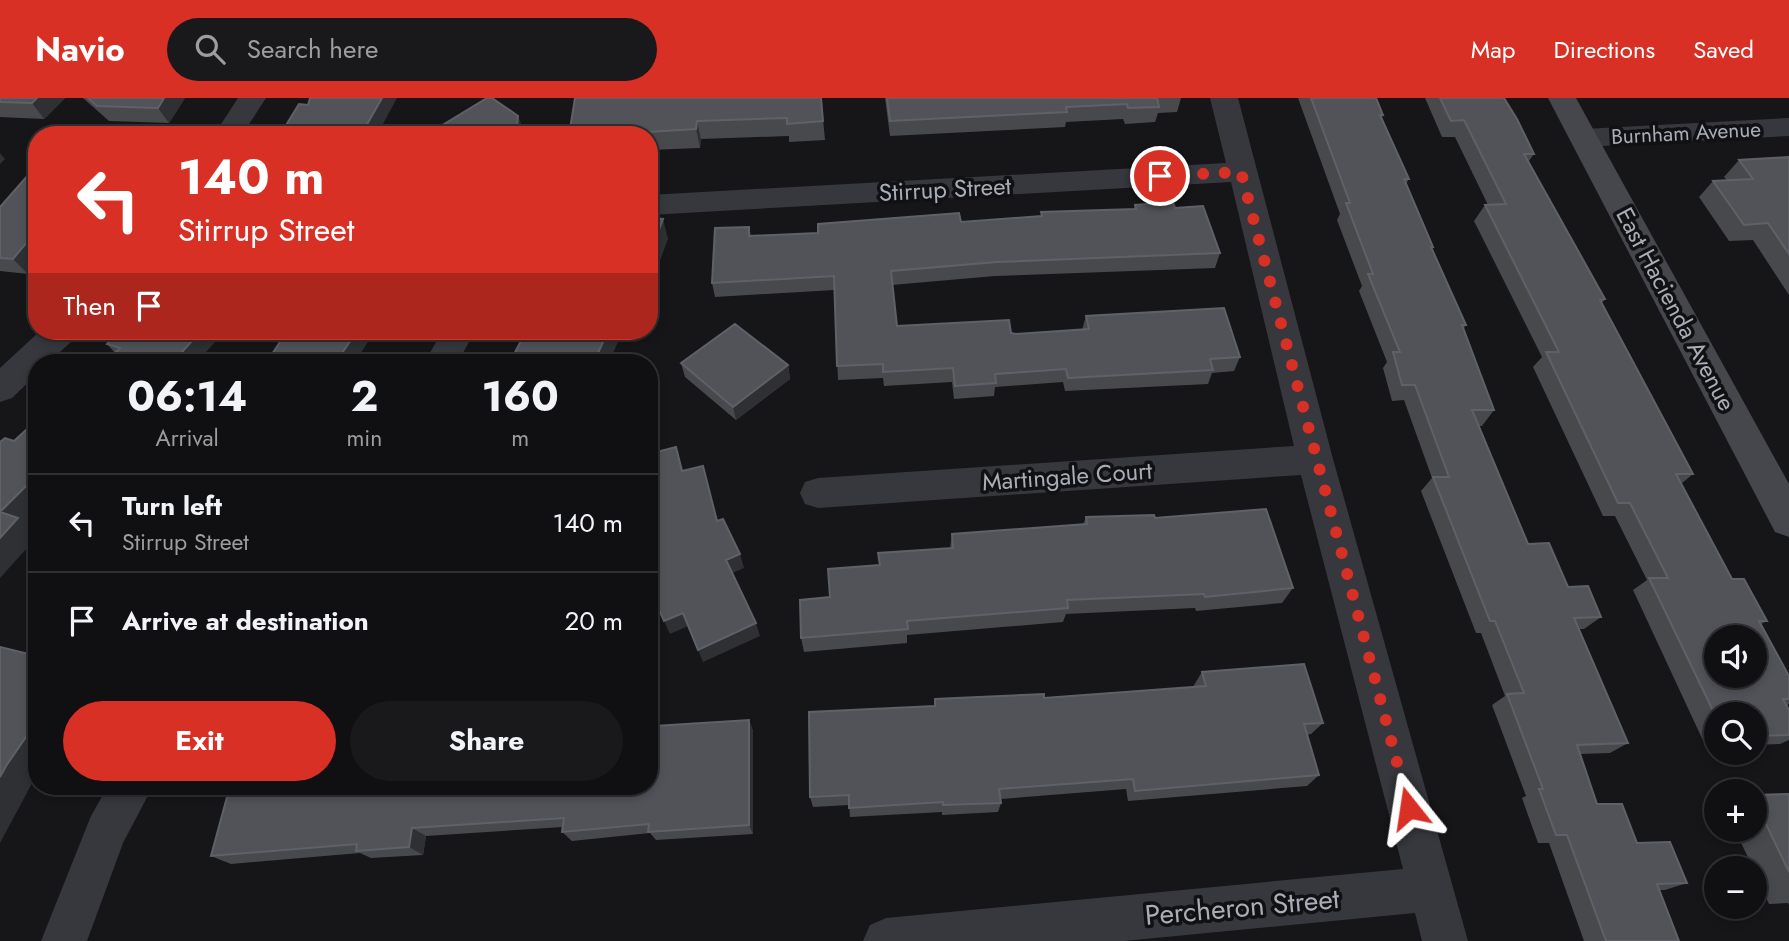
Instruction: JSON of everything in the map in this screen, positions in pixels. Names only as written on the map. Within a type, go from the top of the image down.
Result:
[{"type":"main road","name":"East Hacienda Avenue","points":[[1562,98],[1789,520]]},
{"type":"street","points":[[234,126],[252,98]]},
{"type":"street","points":[[1224,98],[1315,459],[1445,941]]},
{"type":"street","name":"Burnham Avenue","points":[[1584,138],[1789,127]]},
{"type":"street","name":"Stirrup Street","points":[[658,204],[1241,172]]},
{"type":"street","points":[[37,354],[52,340]]},
{"type":"street","points":[[0,389],[28,362]]},
{"type":"street","name":"Martingale Court","points":[[818,494],[1315,459]]},
{"type":"street","points":[[64,941],[106,831],[127,795]]},
{"type":"street","name":"Percheron Street","points":[[886,941],[1430,889]]},
{"type":"building","points":[[0,98],[37,98],[32,103],[0,102]]},
{"type":"building","points":[[88,98],[164,98],[158,108],[97,106]]},
{"type":"building","points":[[310,98],[382,98],[366,126],[286,126],[299,104],[308,105]]},
{"type":"building","points":[[487,98],[492,98],[518,116],[517,126],[441,126]]},
{"type":"building","points":[[575,98],[821,98],[823,121],[787,124],[787,118],[697,121],[696,129],[658,131],[658,126],[570,126]]},
{"type":"building","points":[[887,98],[1157,98],[1159,107],[1128,108],[1127,104],[1066,107],[1067,112],[890,121]]},
{"type":"building","points":[[1311,98],[1376,98],[1383,115],[1380,115],[1409,179],[1404,179],[1466,325],[1462,325],[1494,410],[1472,410],[1528,544],[1549,543],[1568,587],[1588,586],[1601,617],[1574,618],[1628,743],[1577,745],[1597,804],[1622,804],[1637,843],[1670,842],[1687,883],[1657,884],[1679,941],[1606,941],[1567,835],[1556,835],[1539,789],[1543,789],[1507,694],[1524,693],[1495,621],[1490,621],[1433,477],[1449,477],[1415,385],[1402,385],[1393,352],[1400,352],[1368,274],[1373,274]]},
{"type":"building","points":[[1440,98],[1504,98],[1517,119],[1534,154],[1524,154],[1605,299],[1600,300],[1693,474],[1676,474],[1732,579],[1744,579],[1767,621],[1759,621],[1761,625],[1704,625],[1704,688],[1767,688],[1767,636],[1789,676],[1789,699],[1783,699],[1789,710],[1789,735],[1767,736],[1767,702],[1709,702],[1649,578],[1668,578],[1630,503],[1618,503],[1546,352],[1559,352],[1485,205],[1506,204],[1464,120],[1451,121]]},
{"type":"building","points":[[1789,157],[1789,254],[1768,223],[1744,225],[1713,181],[1753,179],[1739,160]]},
{"type":"building","points":[[28,175],[28,242],[13,259],[0,258],[0,207]]},
{"type":"building","points":[[1173,202],[1175,208],[1203,206],[1220,253],[997,262],[891,271],[897,326],[1009,320],[1011,333],[1016,334],[1089,329],[1086,316],[1224,308],[1240,357],[1210,359],[1213,370],[1068,378],[1066,369],[995,374],[996,383],[955,386],[953,368],[883,372],[883,364],[837,366],[834,276],[712,283],[715,228],[749,227],[749,236],[818,233],[818,224],[959,213],[961,222],[1042,216],[1041,212],[1136,209],[1135,205]]},
{"type":"building","points":[[658,219],[663,219],[658,232]]},
{"type":"building","points":[[735,324],[788,365],[733,407],[681,363]]},
{"type":"building","points":[[111,340],[193,340],[180,354],[114,354],[120,348],[107,344]]},
{"type":"building","points":[[281,340],[351,340],[341,354],[272,354]]},
{"type":"building","points":[[521,340],[604,340],[598,354],[514,354]]},
{"type":"building","points":[[28,428],[28,484],[0,512],[0,442],[5,438],[14,441]]},
{"type":"building","points":[[676,447],[682,471],[703,466],[717,521],[723,519],[740,554],[726,560],[756,623],[698,650],[683,613],[664,621],[658,607],[658,452]]},
{"type":"building","points":[[1266,509],[1293,588],[1205,597],[1204,594],[1067,600],[1068,608],[907,621],[908,629],[801,638],[800,600],[830,597],[828,569],[880,565],[878,553],[953,548],[952,534],[1087,524],[1086,517],[1154,515],[1155,518]]},
{"type":"building","points":[[0,512],[18,518],[0,538]]},
{"type":"building","points":[[0,647],[28,654],[28,734],[0,777]]},
{"type":"building","points":[[1304,664],[1323,723],[1304,724],[1319,775],[1135,791],[1133,779],[999,789],[1001,803],[943,805],[943,802],[849,808],[849,795],[810,797],[809,712],[935,706],[935,699],[1044,694],[1044,698],[1206,686],[1202,672]]},
{"type":"building","points":[[749,720],[749,825],[648,832],[649,824],[562,832],[564,818],[412,828],[409,847],[356,851],[357,844],[211,856],[228,795],[658,795],[658,726]]},
{"type":"building","points":[[1789,794],[1789,872],[1767,826],[1767,795]]},
{"type":"route","points":[[1160,176],[1241,172],[1409,808]]}]
